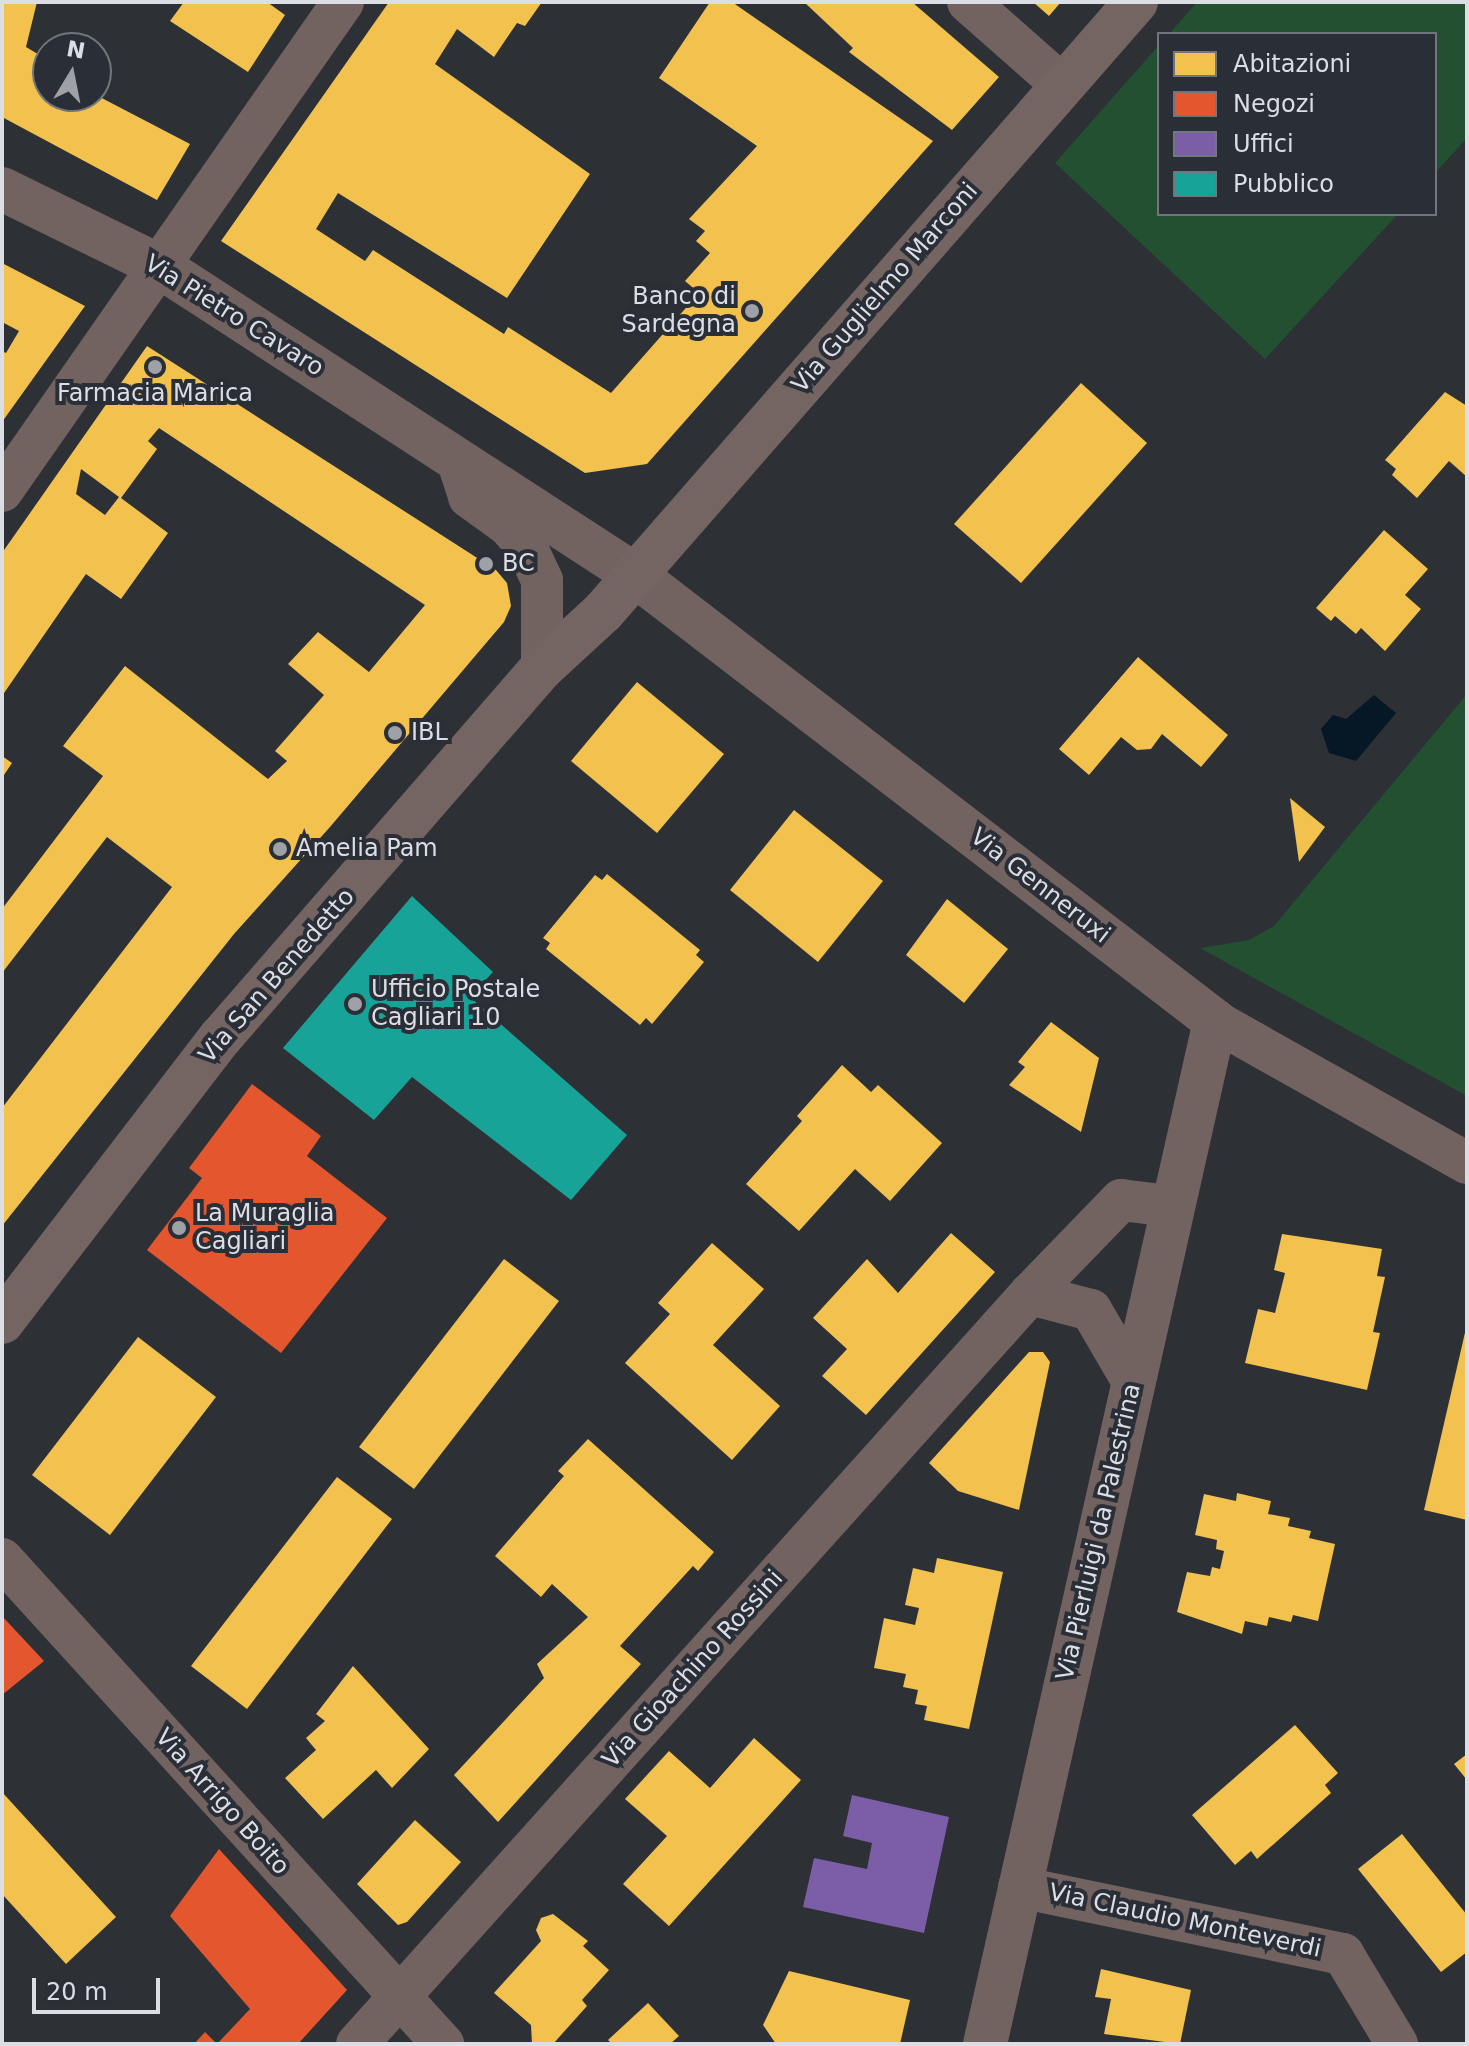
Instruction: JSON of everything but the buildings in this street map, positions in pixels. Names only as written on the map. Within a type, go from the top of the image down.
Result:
[{"type":"main road","name":"Via Guglielmo Marconi","points":[[635,575],[1136,2]]},
{"type":"main road","name":"Via San Benedetto","points":[[2,1322],[221,1037],[542,668],[635,575]]},
{"type":"street","points":[[2,491],[343,2]]},
{"type":"street","points":[[968,2],[1062,85]]},
{"type":"street","name":"Via Pietro Cavaro","points":[[2,189],[159,266],[635,575]]},
{"type":"street","points":[[457,459],[469,497],[509,526],[526,546],[542,580],[542,668]]},
{"type":"street","name":"Via Genneruxi","points":[[635,575],[1215,1021],[1467,1163]]},
{"type":"street","name":"Via Pierluigi da Palestrina","points":[[985,2044],[1170,1206],[1215,1021]]},
{"type":"street","name":"Via Gioachino Rossini","points":[[357,2044],[1030,1294],[1121,1200],[1170,1206]]},
{"type":"street","points":[[1030,1294],[1091,1310],[1133,1382]]},
{"type":"street","name":"Via Arrigo Boito","points":[[2,1559],[443,2044]]},
{"type":"street","name":"Via Claudio Monteverdi","points":[[1019,1887],[1343,1954],[1397,2044]]},
{"type":"green space","points":[[1197,2],[1467,2],[1467,138],[1437,171],[1437,32],[1171,32]]},
{"type":"green space","points":[[1157,47],[1157,216],[1396,216],[1265,359],[1055,163]]},
{"type":"green space","points":[[1467,694],[1467,1096],[1200,948],[1249,940],[1274,926]]},
{"type":"water","points":[[1374,695],[1396,713],[1356,761],[1329,753],[1321,729],[1333,715],[1346,719]]},
{"type":"place","name":"Banco di Sardegna","points":[[752,311]]},
{"type":"place","name":"Farmacia Marica","points":[[155,367]]},
{"type":"place","name":"BC","points":[[486,564]]},
{"type":"place","name":"IBL","points":[[395,733]]},
{"type":"place","name":"Amelia Pam","points":[[280,849]]},
{"type":"place","name":"Ufficio Postale Cagliari 10","points":[[355,1004]]},
{"type":"place","name":"La Muraglia Cagliari","points":[[179,1228]]}]
